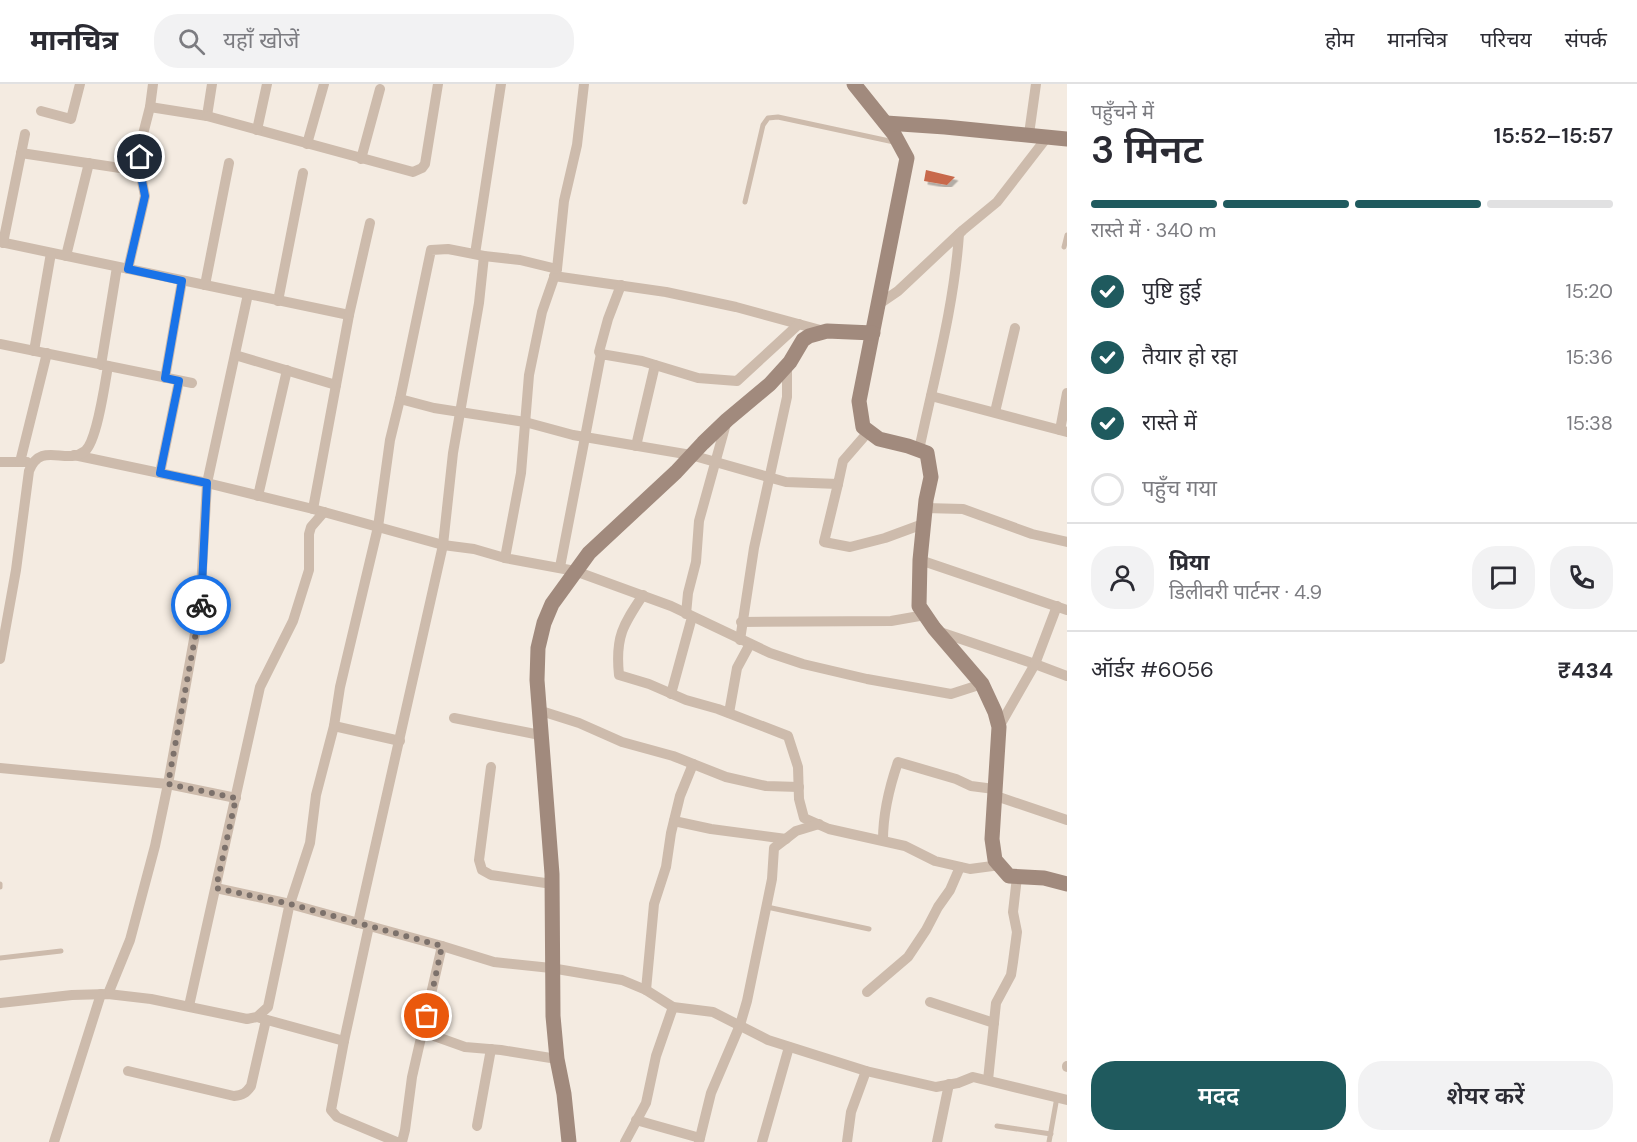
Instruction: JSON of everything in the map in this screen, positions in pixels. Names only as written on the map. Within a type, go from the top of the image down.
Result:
[{"type":"street","points":[[41,111],[71,119],[80,84]]},
{"type":"street","points":[[74,455],[87,450],[92,441],[122,268],[145,196],[140,171],[141,142],[153,84]]},
{"type":"street","points":[[207,116],[212,84]]},
{"type":"street","points":[[257,130],[267,84]]},
{"type":"street","points":[[307,144],[324,84]]},
{"type":"street","points":[[150,107],[207,116],[413,172],[422,168],[424,164],[438,84]]},
{"type":"street","points":[[442,946],[412,1077],[405,1130],[400,1142],[333,1114],[331,1106],[400,741],[443,545],[453,453],[479,303],[480,255],[501,84]]},
{"type":"street","points":[[505,558],[521,473],[529,375],[542,312],[556,273],[564,201],[578,145],[584,84]]},
{"type":"street","points":[[854,84],[886,123],[906,158],[859,401],[863,427],[879,439],[927,453],[931,477],[923,524],[919,606],[982,684],[995,712],[999,727],[992,839],[995,860],[1009,876],[1044,878],[1067,884]]},
{"type":"street","points":[[1029,134],[1036,84]]},
{"type":"street","points":[[360,159],[380,89]]},
{"type":"street","points":[[886,123],[1067,139]]},
{"type":"street","points":[[25,134],[1,242],[349,315]]},
{"type":"street","points":[[879,304],[898,291],[997,202],[1048,136]]},
{"type":"street","points":[[21,153],[140,171]]},
{"type":"street","points":[[66,256],[89,163]]},
{"type":"street","points":[[205,285],[229,163]]},
{"type":"street","points":[[278,301],[303,173]]},
{"type":"street","points":[[189,1006],[260,687],[293,621],[309,570],[309,534],[319,511],[336,385],[370,223]]},
{"type":"street","points":[[919,450],[951,304],[959,234]]},
{"type":"street","points":[[128,1071],[234,1096],[247,1093],[251,1086],[261,1019],[268,1007],[290,904],[310,843],[316,795],[334,726],[340,687],[378,527],[390,440],[431,250],[448,249],[520,260],[556,273],[666,292],[736,307],[827,331],[873,333]]},
{"type":"street","points":[[34,351],[51,253]]},
{"type":"street","points":[[165,378],[182,281]]},
{"type":"street","points":[[569,1142],[553,1016],[552,884],[538,710],[538,648],[544,623],[567,569],[584,437],[601,354],[599,352],[621,285]]},
{"type":"street","points":[[54,1142],[105,994],[130,940],[155,846],[200,606],[207,483],[248,294]]},
{"type":"street","points":[[601,354],[655,365],[698,378],[737,381],[799,324]]},
{"type":"street","points":[[995,412],[1014,328]]},
{"type":"street","points":[[567,569],[589,553],[676,472],[727,420],[770,384],[787,366],[803,340],[827,331]]},
{"type":"street","points":[[0,344],[192,383]]},
{"type":"street","points":[[20,462],[47,353]]},
{"type":"street","points":[[235,355],[336,385]]},
{"type":"street","points":[[636,446],[655,365]]},
{"type":"street","points":[[729,713],[737,668],[745,642],[741,622],[754,549],[787,397],[787,366]]},
{"type":"street","points":[[258,496],[287,370]]},
{"type":"street","points":[[160,473],[179,381]]},
{"type":"street","points":[[931,396],[1063,431],[1067,393]]},
{"type":"street","points":[[400,399],[434,408],[525,422],[584,437],[691,455],[786,482],[838,484]]},
{"type":"street","points":[[671,694],[689,615],[688,593],[696,562],[699,521],[727,420]]},
{"type":"street","points":[[869,432],[843,461],[824,542],[850,546],[885,538],[923,524]]},
{"type":"street","points":[[0,659],[16,570],[27,482],[32,463],[43,455],[74,455],[207,483],[443,545],[474,549],[505,558],[567,569],[643,595],[770,653],[814,666],[867,679],[951,694],[982,684]]},
{"type":"street","points":[[0,462],[32,463]]},
{"type":"street","points":[[925,508],[963,509],[1032,534],[1066,540]]},
{"type":"street","points":[[920,560],[1062,608],[1035,664],[999,727]]},
{"type":"street","points":[[643,595],[624,623],[617,654],[619,675],[788,736],[798,767],[804,818],[829,829],[904,846],[935,861],[960,867],[969,869],[1000,865]]},
{"type":"street","points":[[741,622],[891,621],[925,615]]},
{"type":"street","points":[[937,631],[1067,676]]},
{"type":"street","points":[[538,710],[579,723],[622,742],[673,756],[726,777],[766,786],[799,787]]},
{"type":"street","points":[[454,718],[540,735]]},
{"type":"street","points":[[334,726],[400,741]]},
{"type":"street","points":[[883,840],[883,819],[888,791],[898,762],[994,792],[1067,820]]},
{"type":"street","points":[[646,990],[654,904],[666,867],[680,796],[693,764]]},
{"type":"street","points":[[491,767],[479,860],[482,870],[491,875],[552,884]]},
{"type":"street","points":[[0,768],[168,784],[236,798]]},
{"type":"street","points":[[674,820],[711,829],[786,839]]},
{"type":"street","points":[[636,1120],[700,1140],[711,1093],[740,1024],[747,1001],[772,879],[774,848],[796,831],[819,824]]},
{"type":"street","points":[[867,992],[908,957],[917,945],[950,890],[960,867]]},
{"type":"street","points":[[988,1080],[996,1003],[1011,975],[1013,962],[1017,932],[1013,912],[1017,876]]},
{"type":"street","points":[[216,888],[290,904],[494,962],[551,968],[622,980],[646,990],[673,1007],[713,1012],[768,1040],[866,1071],[936,1087],[973,1077],[1062,1099]]},
{"type":"street","points":[[1,1006],[72,995],[105,994],[151,999],[238,1017],[261,1019],[344,1041]]},
{"type":"street","points":[[930,1002],[994,1023]]},
{"type":"street","points":[[625,1142],[646,1103],[656,1056],[673,1007]]},
{"type":"street","points":[[423,1032],[465,1047],[557,1059]]},
{"type":"street","points":[[762,1142],[789,1047]]},
{"type":"street","points":[[477,1126],[491,1049]]},
{"type":"street","points":[[847,1142],[851,1112],[866,1071]]},
{"type":"street","points":[[937,1142],[949,1084]]},
{"type":"lane","points":[[745,202],[763,125],[768,118],[778,117],[898,143]]},
{"type":"lane","points":[[1064,247],[1067,235]]},
{"type":"lane","points":[[766,907],[870,928]]},
{"type":"lane","points":[[0,958],[61,951]]},
{"type":"lane","points":[[1050,1142],[1062,1099]]},
{"type":"lane","points":[[997,1126],[1051,1134]]},
{"type":"building","points":[[926,170],[955,177],[947,185],[924,181]]},
{"type":"way so far","points":[[201,605],[168,784],[236,798],[216,888],[290,904],[442,946],[427,1016]]},
{"type":"route","points":[[140,157],[145,196],[128,269],[182,281],[165,378],[179,381],[160,473],[207,483],[201,605]]}]
